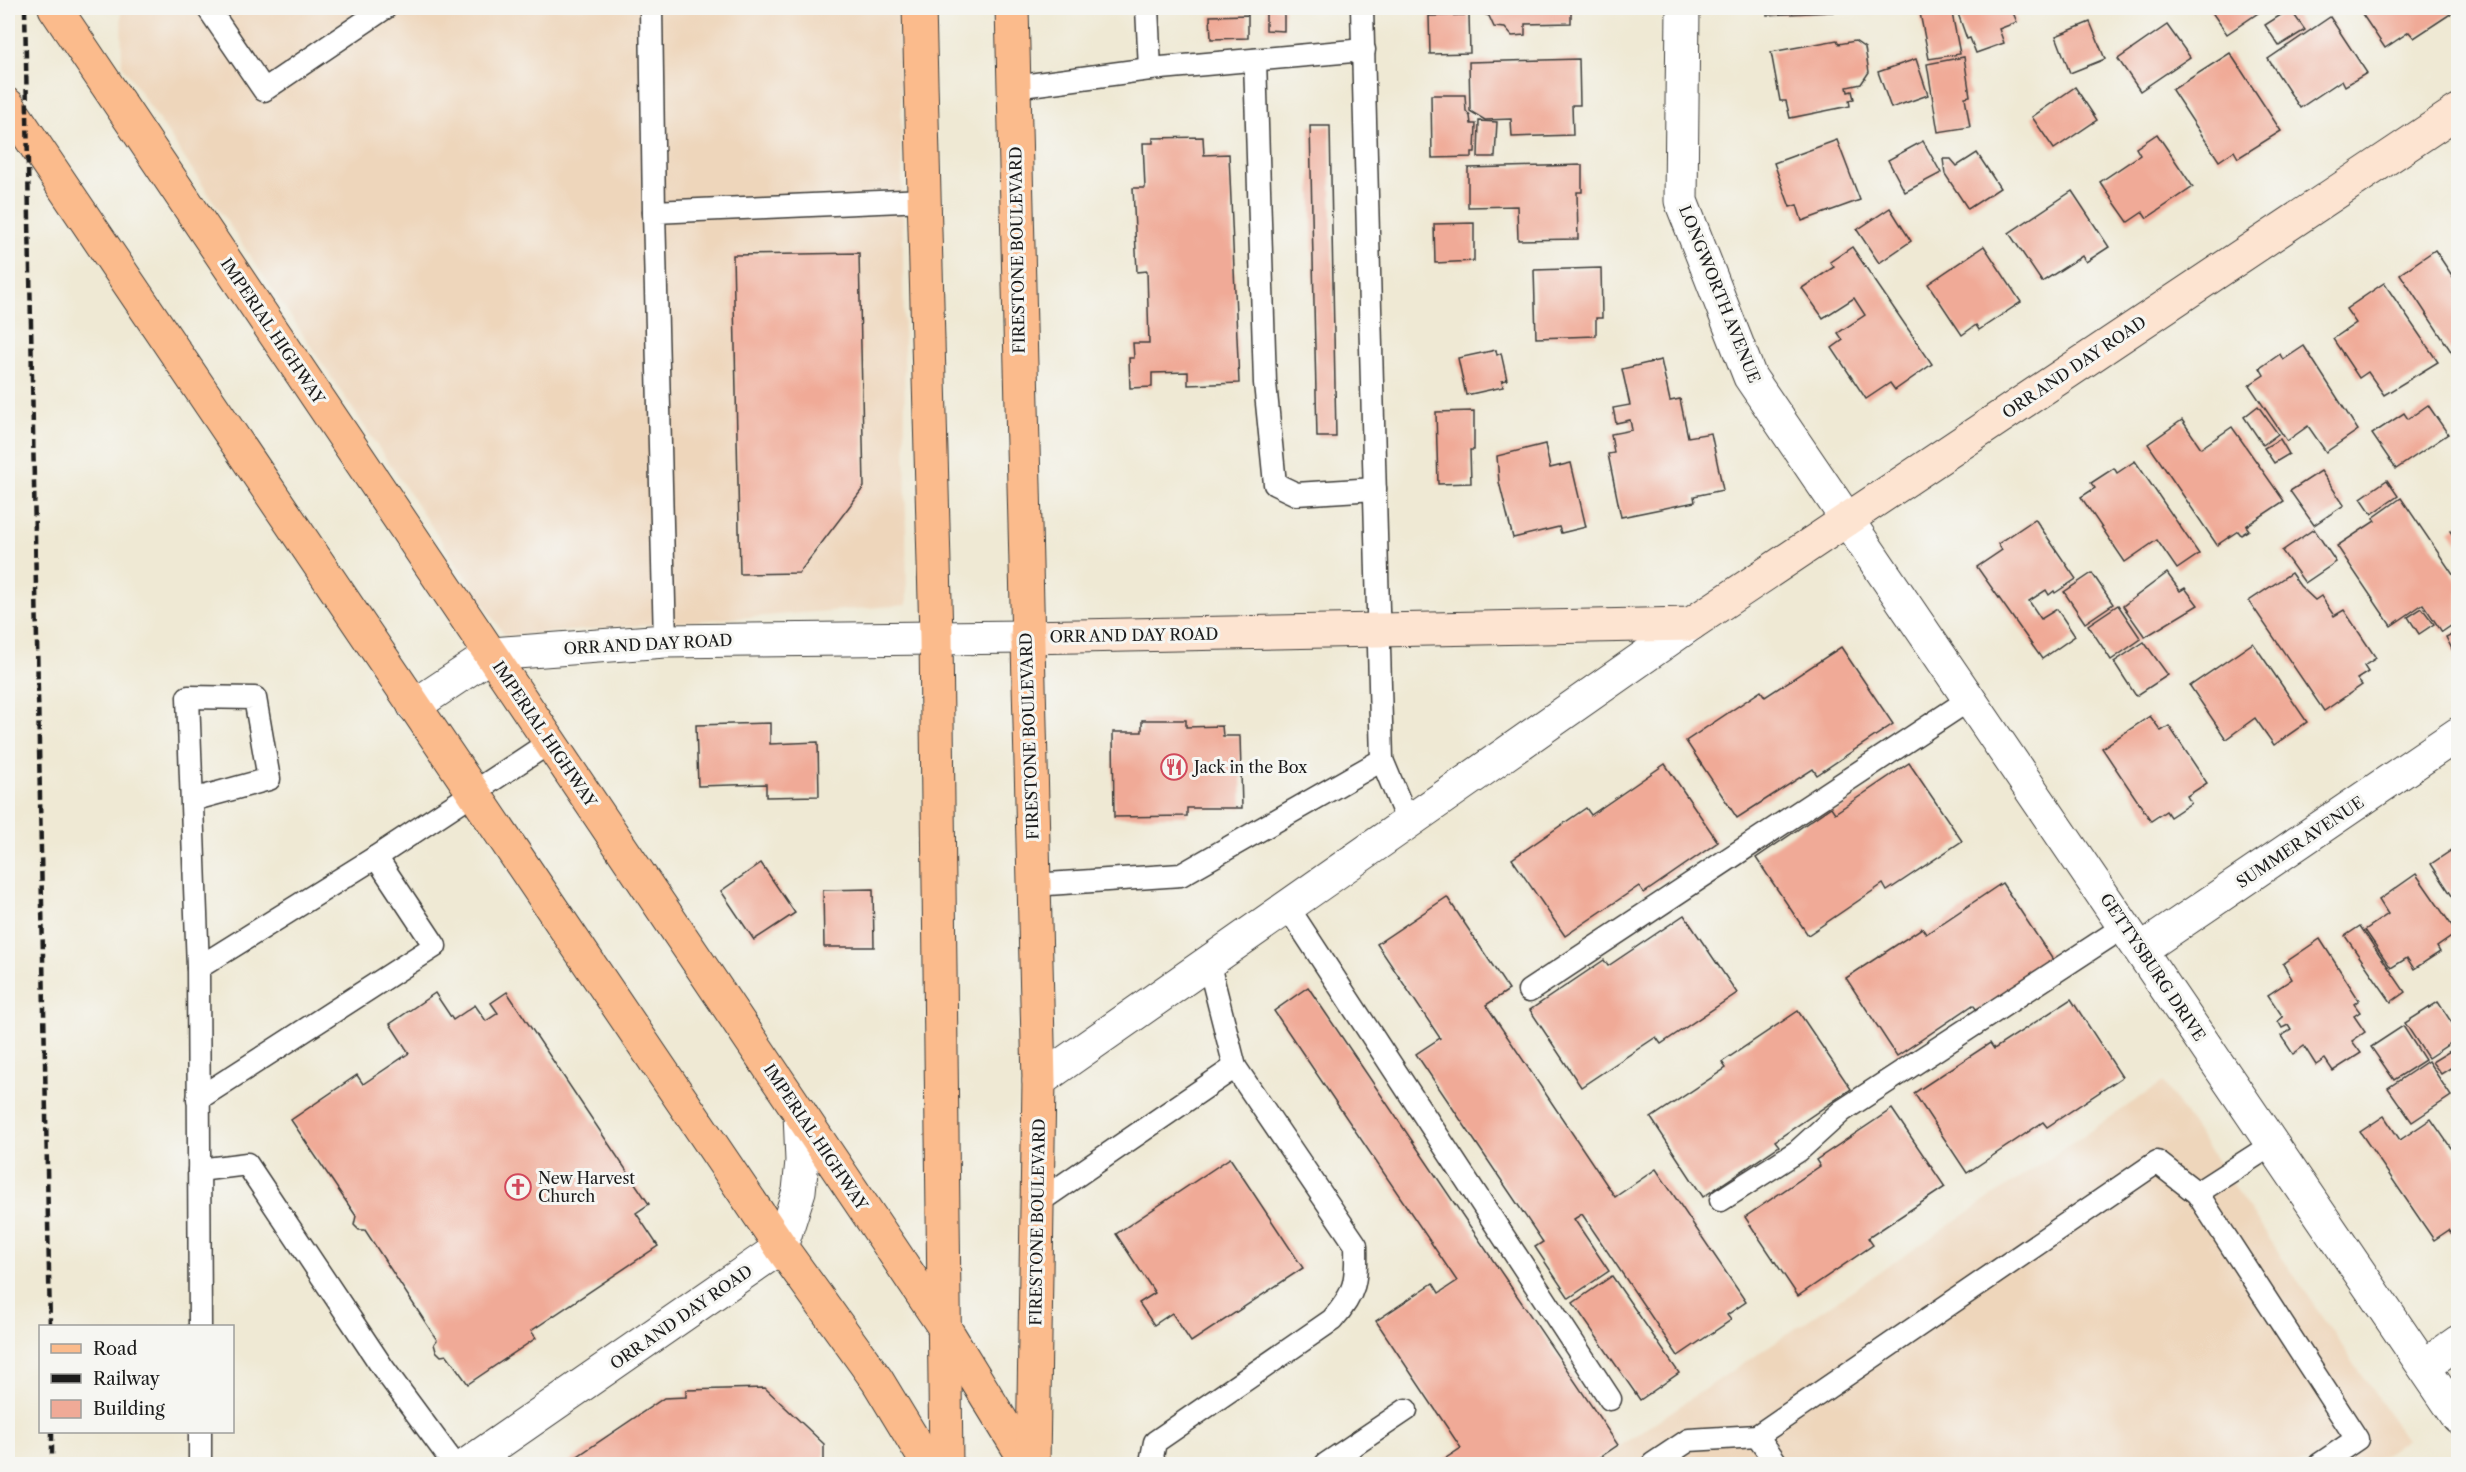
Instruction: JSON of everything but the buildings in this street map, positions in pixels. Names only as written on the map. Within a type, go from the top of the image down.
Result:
[{"type":"main road","name":"IMPERIAL HIGHWAY","points":[[55,8],[944,1328],[1028,1464]]},
{"type":"main road","points":[[919,8],[936,637],[946,1464]]},
{"type":"main road","name":"FIRESTONE BOULEVARD","points":[[1012,8],[1026,637],[1039,1081],[1033,1464]]},
{"type":"main road","points":[[8,105],[781,1247],[876,1380],[928,1464]]},
{"type":"street","name":"LONGWORTH AVENUE","points":[[1683,8],[1680,201],[1750,377],[1847,518]]},
{"type":"street","name":"ORR AND DAY ROAD","points":[[1039,1081],[1691,624],[2458,111]]},
{"type":"street","name":"GETTYSBURG DRIVE","points":[[1847,518],[2458,1417]]},
{"type":"street","name":"ORR AND DAY ROAD","points":[[414,706],[492,654],[665,640],[1026,637],[1691,624]]},
{"type":"street","name":"SUMMER AVENUE","points":[[2133,937],[2458,734]]},
{"type":"street","points":[[781,1247],[799,1191],[802,1161],[800,1113]]},
{"type":"street","name":"ORR AND DAY ROAD","points":[[468,1464],[781,1247]]},
{"type":"street","points":[[2424,1366],[2458,1342]]},
{"type":"lane","points":[[208,8],[264,90],[385,8]]},
{"type":"lane","points":[[651,8],[665,640]]},
{"type":"lane","points":[[1147,8],[1150,69]]},
{"type":"lane","points":[[1362,8],[1382,760],[1408,822]]},
{"type":"lane","points":[[1014,87],[1150,69],[1364,50]]},
{"type":"lane","points":[[1255,60],[1265,383],[1275,484],[1296,494],[1375,489]]},
{"type":"lane","points":[[654,212],[924,200]]},
{"type":"lane","points":[[192,800],[269,779],[255,698],[188,697],[198,968],[200,1325]]},
{"type":"lane","points":[[1530,990],[1970,699]]},
{"type":"lane","points":[[198,968],[376,857],[550,742]]},
{"type":"lane","points":[[1033,885],[1181,875],[1382,760]]},
{"type":"lane","points":[[198,1099],[435,946],[376,857]]},
{"type":"lane","points":[[1287,906],[1610,1399]]},
{"type":"lane","points":[[1721,1200],[1798,1151],[1842,1111],[2133,937]]},
{"type":"lane","points":[[1155,1464],[1152,1457],[1155,1442],[1332,1320],[1349,1301],[1357,1274],[1356,1245],[1235,1067],[1208,961]]},
{"type":"lane","points":[[1037,1203],[1235,1067]]},
{"type":"lane","points":[[2197,1193],[2273,1144]]},
{"type":"lane","points":[[1653,1464],[1689,1440],[1757,1436],[2157,1162],[2197,1193],[2357,1439],[2320,1464]]},
{"type":"lane","points":[[199,1170],[248,1164],[383,1368],[454,1464]]},
{"type":"lane","points":[[1326,1464],[1406,1410]]},
{"type":"lane","points":[[200,1433],[200,1464]]},
{"type":"lane","points":[[1757,1436],[1777,1464]]},
{"type":"shaded area","points":[[121,8],[900,8],[907,605],[505,636],[122,65]]},
{"type":"shaded area","points":[[2163,1082],[2406,1440],[2370,1464],[1593,1464]]},
{"type":"railway","points":[[25,8],[50,1325]]},
{"type":"railway","points":[[52,1433],[52,1464]]},
{"type":"place","name":"Jack in the Box","points":[[1174,767]]},
{"type":"place","name":"New Harvest Church","points":[[518,1187]]}]
